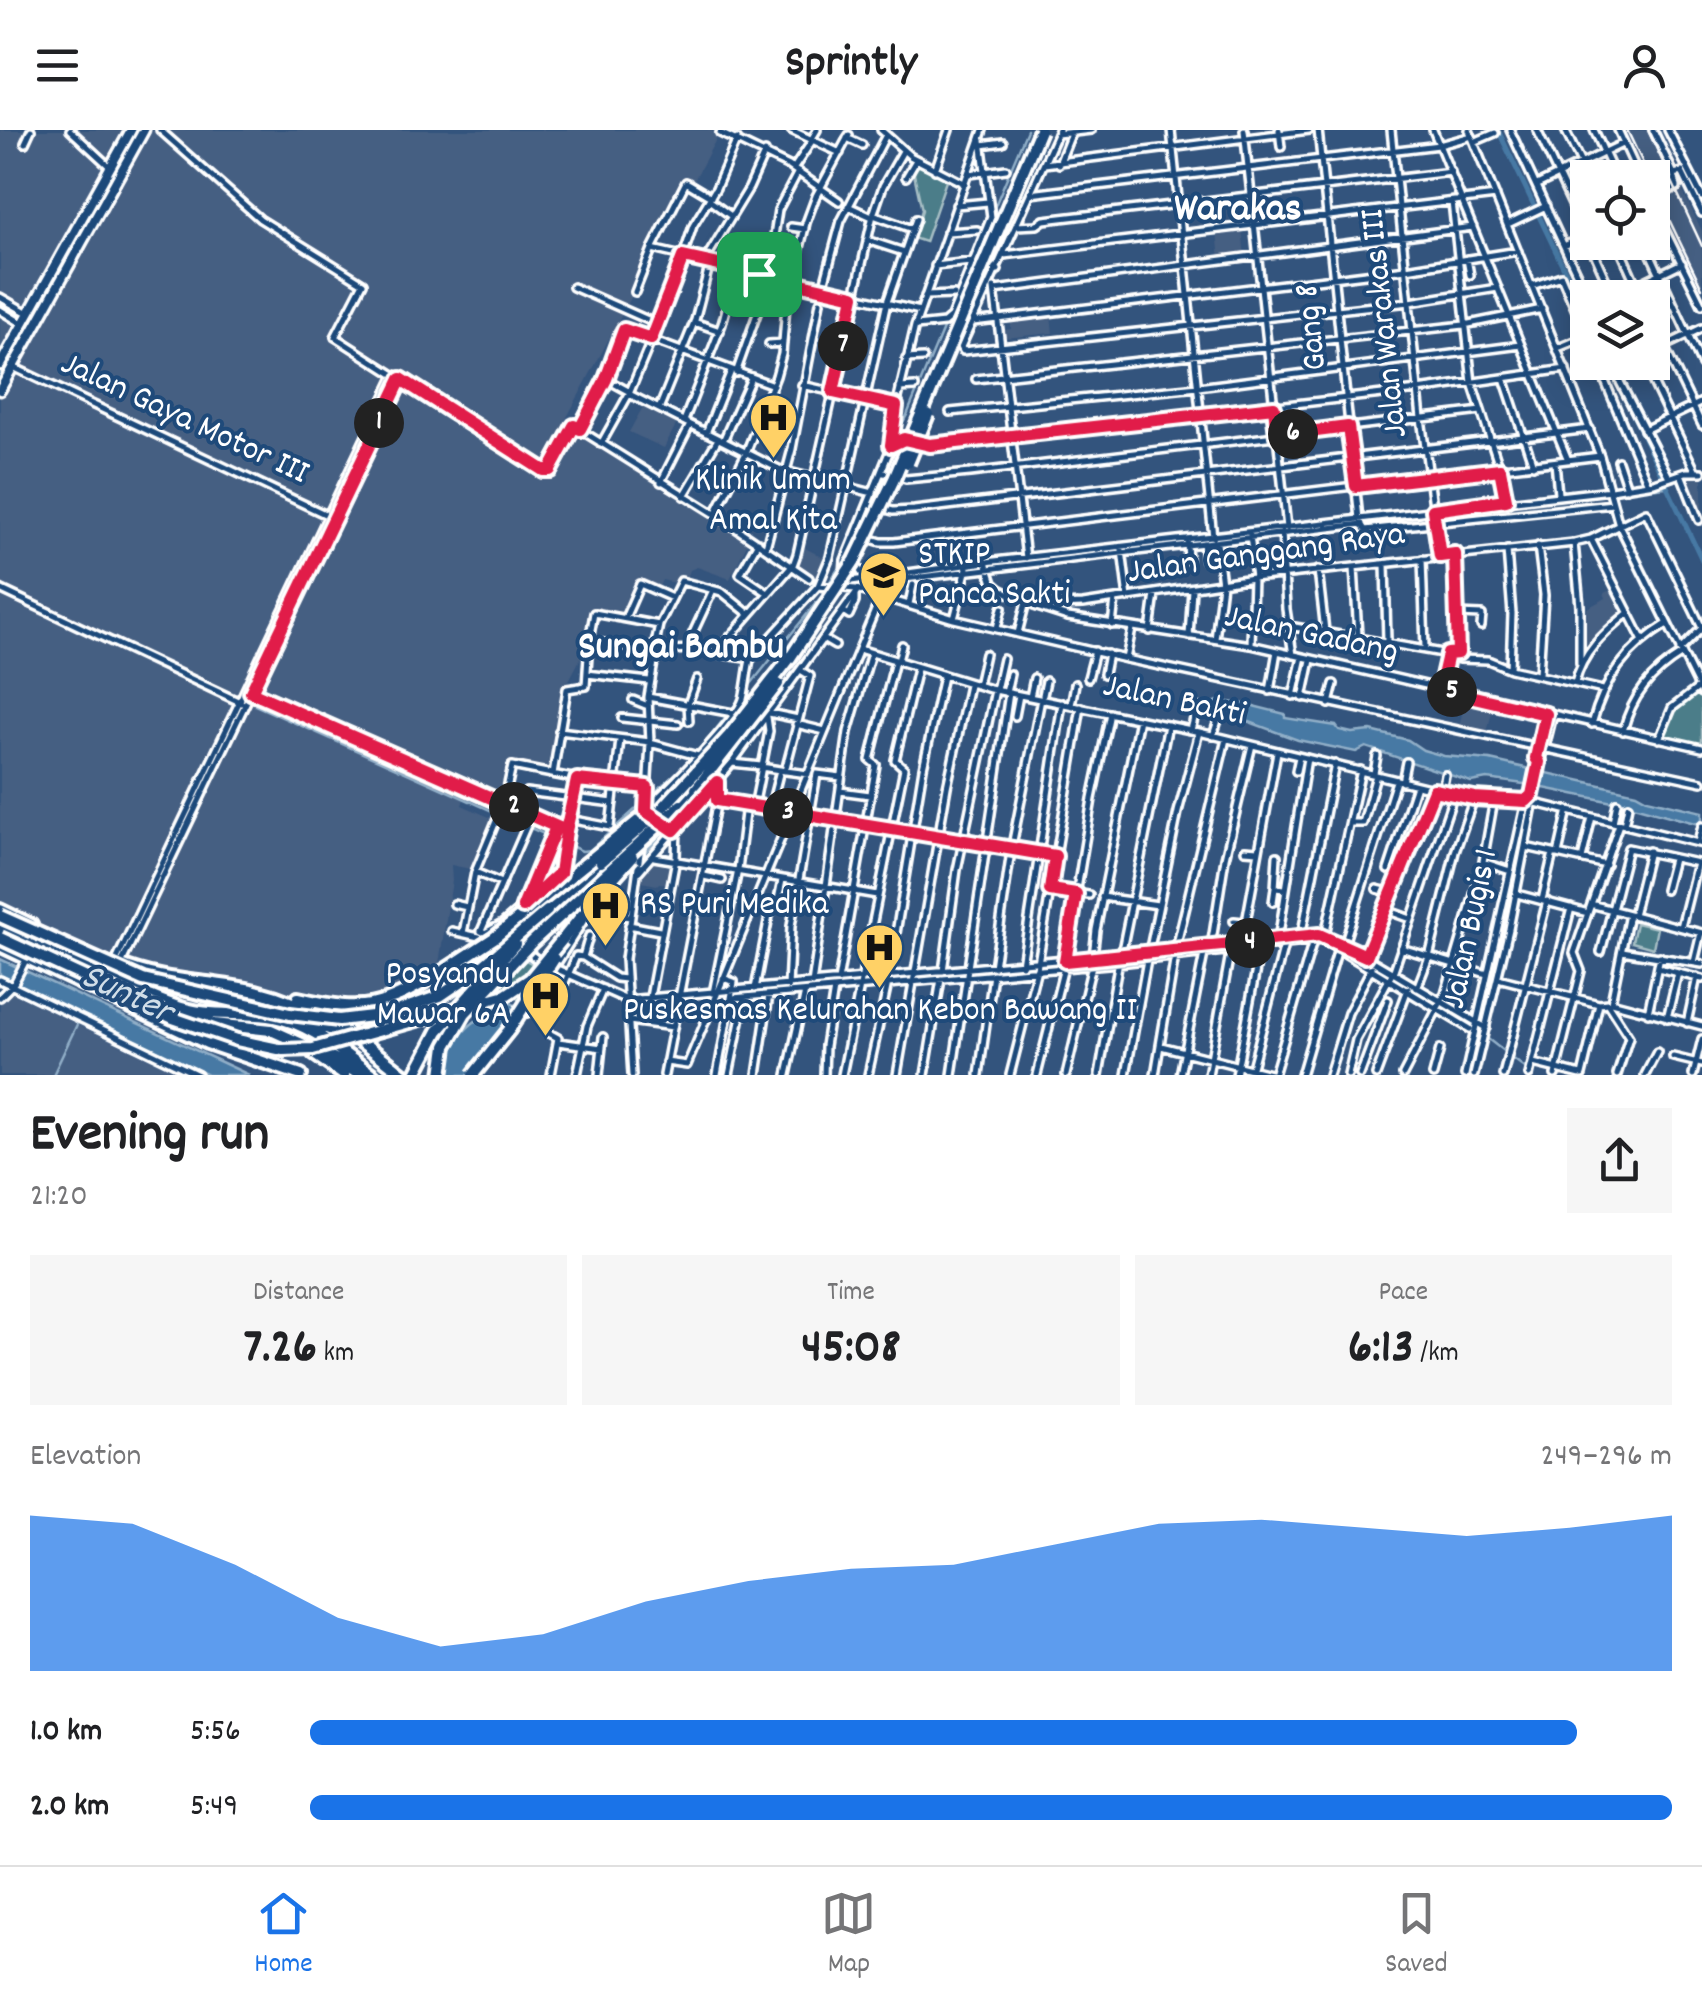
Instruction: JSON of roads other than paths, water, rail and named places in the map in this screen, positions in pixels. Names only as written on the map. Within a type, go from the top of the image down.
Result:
[{"type":"highway","points":[[0,913],[143,980],[290,1014],[339,1020],[389,1014],[440,996],[478,970],[649,821],[728,737],[783,667],[862,548],[1018,183],[1048,131]]},
{"type":"highway","points":[[0,938],[188,1024],[258,1046],[303,1051],[506,995],[530,979],[606,886],[725,756],[783,678],[874,542],[1048,131]]},
{"type":"highway","points":[[0,913],[118,964],[184,982],[356,1009],[373,1006],[425,982],[494,938],[619,834],[678,791]]},
{"type":"highway","points":[[442,1075],[446,1046],[465,1013],[544,930],[682,805]]},
{"type":"highway","points":[[415,1075],[438,1030],[547,910]]},
{"type":"highway","points":[[0,924],[186,1018],[259,1027],[302,1044],[360,1075]]},
{"type":"highway","points":[[0,938],[190,1010],[289,1017],[314,1023],[374,1050]]},
{"type":"highway","points":[[0,938],[26,962],[207,1043],[301,1075]]},
{"type":"highway","points":[[473,1075],[536,991],[562,940]]},
{"type":"highway","points":[[256,991],[318,1013],[404,1075]]},
{"type":"highway","points":[[275,1017],[328,1039],[373,1075]]},
{"type":"highway","points":[[302,1044],[344,1075]]},
{"type":"main road","points":[[0,365],[130,130]]},
{"type":"main road","points":[[0,390],[144,130]]},
{"type":"street","points":[[25,143],[32,130]]},
{"type":"street","points":[[70,130],[110,167]]},
{"type":"street","points":[[160,130],[260,219],[363,283],[335,337],[543,470],[552,467],[606,379],[624,330],[773,386]]},
{"type":"street","points":[[791,130],[840,153]]},
{"type":"street","points":[[759,274],[772,249],[778,210],[817,130]]},
{"type":"street","points":[[935,170],[948,130]]},
{"type":"street","points":[[1091,130],[1048,131],[1046,164],[994,287],[962,347],[964,351],[1410,302],[1498,288]]},
{"type":"street","points":[[1170,130],[1209,504],[1222,584],[1215,639]]},
{"type":"street","points":[[1244,130],[1277,436],[1293,655]]},
{"type":"street","points":[[1046,164],[1309,130]]},
{"type":"street","name":"Gang 8","points":[[1318,130],[1361,521]]},
{"type":"street","name":"Jalan Warakas III","points":[[1391,130],[1440,556]]},
{"type":"street","points":[[1433,130],[1568,461]]},
{"type":"street","points":[[1510,130],[1536,186],[1540,210],[1564,246],[1580,280]]},
{"type":"street","points":[[1536,130],[1570,201]]},
{"type":"street","points":[[1594,130],[1608,160]]},
{"type":"street","points":[[1618,130],[1632,160]]},
{"type":"street","points":[[1653,130],[1702,197]]},
{"type":"street","points":[[1668,130],[1681,172],[1702,213]]},
{"type":"street","points":[[1568,131],[1579,160]]},
{"type":"street","points":[[601,444],[630,393],[693,226],[742,132]]},
{"type":"street","points":[[823,288],[847,206],[884,132],[916,160],[965,184]]},
{"type":"street","points":[[1059,164],[1072,132]]},
{"type":"street","points":[[1280,132],[1282,147]]},
{"type":"street","points":[[720,133],[765,152],[822,186],[839,201]]},
{"type":"street","points":[[1034,194],[1440,145],[1495,133]]},
{"type":"street","points":[[1472,136],[1590,429],[1620,525],[1700,690],[1686,694],[1672,708],[1659,739]]},
{"type":"street","points":[[715,514],[746,453],[773,386],[804,229],[848,137],[862,146]]},
{"type":"street","points":[[982,137],[1004,142]]},
{"type":"street","points":[[915,326],[946,322],[978,252],[989,208],[982,137]]},
{"type":"street","points":[[842,584],[848,553],[891,442],[915,326],[982,137]]},
{"type":"street","points":[[1589,160],[1624,143]]},
{"type":"street","points":[[717,652],[793,565],[872,216],[882,186],[903,151]]},
{"type":"street","points":[[659,409],[694,322],[707,263],[765,152]]},
{"type":"street","points":[[906,177],[916,160]]},
{"type":"street","points":[[968,174],[1006,169]]},
{"type":"street","points":[[1536,186],[1570,169]]},
{"type":"street","points":[[1020,225],[1451,172]]},
{"type":"street","points":[[1670,190],[1677,187],[1681,172]]},
{"type":"street","points":[[635,292],[686,182],[731,216]]},
{"type":"street","points":[[978,252],[994,262],[1006,257],[1496,196]]},
{"type":"street","points":[[1452,202],[1472,383],[1506,500]]},
{"type":"street","points":[[956,205],[989,208]]},
{"type":"street","points":[[847,206],[912,229]]},
{"type":"street","points":[[1507,224],[1540,210]]},
{"type":"street","points":[[646,805],[732,712],[743,694],[750,660],[818,586],[830,557],[847,488],[887,302],[916,220]]},
{"type":"street","points":[[791,227],[804,229]]},
{"type":"street","points":[[994,287],[1473,228]]},
{"type":"street","points":[[947,232],[977,230]]},
{"type":"street","points":[[1670,239],[1702,305]]},
{"type":"street","points":[[867,240],[904,252]]},
{"type":"street","points":[[1564,246],[1570,244]]},
{"type":"street","points":[[652,249],[920,311]]},
{"type":"street","points":[[727,266],[736,251],[740,252]]},
{"type":"street","points":[[976,322],[1518,251]]},
{"type":"street","points":[[1468,259],[1470,275]]},
{"type":"street","points":[[1653,260],[1702,365]]},
{"type":"street","points":[[935,266],[984,262],[998,270]]},
{"type":"street","points":[[1646,280],[1682,263]]},
{"type":"street","points":[[660,482],[687,423],[738,268]]},
{"type":"street","points":[[1532,287],[1561,276],[1570,297]]},
{"type":"street","points":[[706,433],[770,277]]},
{"type":"street","points":[[574,287],[658,324]]},
{"type":"street","points":[[994,287],[1026,558]]},
{"type":"street","points":[[925,296],[954,295]]},
{"type":"street","points":[[0,297],[26,318]]},
{"type":"street","points":[[766,547],[786,471],[820,302]]},
{"type":"street","points":[[976,380],[1464,325],[1542,309]]},
{"type":"street","points":[[0,310],[26,318]]},
{"type":"street","points":[[694,322],[720,331]]},
{"type":"street","points":[[1670,343],[1702,328]]},
{"type":"street","points":[[769,344],[783,343]]},
{"type":"street","points":[[1558,348],[1570,344]]},
{"type":"street","points":[[950,412],[1271,378],[1520,345]]},
{"type":"street","points":[[906,359],[923,358]]},
{"type":"street","points":[[1670,358],[1702,425]]},
{"type":"street","name":"Jalan Gaya Motor III","points":[[13,367],[331,517]]},
{"type":"street","points":[[891,442],[904,439],[930,445],[1200,416],[1566,369]]},
{"type":"street","points":[[636,376],[648,381]]},
{"type":"street","points":[[118,964],[398,377]]},
{"type":"street","points":[[684,496],[721,440],[751,378]]},
{"type":"street","points":[[1504,378],[1533,465]]},
{"type":"street","points":[[606,379],[786,471],[870,492]]},
{"type":"street","points":[[1604,380],[1652,484]]},
{"type":"street","points":[[1620,380],[1665,474],[1676,475]]},
{"type":"street","points":[[987,565],[1612,496],[1627,488],[1699,470],[1652,380]]},
{"type":"street","points":[[802,385],[896,406]]},
{"type":"street","points":[[900,388],[915,387]]},
{"type":"street","points":[[646,402],[651,390]]},
{"type":"street","points":[[1644,430],[1702,402]]},
{"type":"street","points":[[881,472],[906,479],[1481,411]]},
{"type":"street","points":[[614,421],[622,426]]},
{"type":"street","points":[[576,428],[810,578]]},
{"type":"street","points":[[868,504],[893,511],[914,510],[1590,429]]},
{"type":"street","points":[[856,534],[894,542],[1600,456]]},
{"type":"street","points":[[874,457],[885,459]]},
{"type":"street","points":[[1554,462],[1558,496]]},
{"type":"street","points":[[1618,462],[1627,488]]},
{"type":"street","points":[[1676,475],[1701,521]]},
{"type":"street","points":[[1361,521],[1365,530],[1506,500],[1612,496]]},
{"type":"street","points":[[1620,525],[1646,513],[1702,628],[1642,688],[1632,703],[1623,731]]},
{"type":"street","name":"Jalan Ganggang Raya","points":[[1034,606],[1115,600],[1318,570],[1574,543],[1620,525]]},
{"type":"street","points":[[1250,534],[1254,578],[1252,645]]},
{"type":"street","points":[[1591,539],[1642,639]]},
{"type":"street","points":[[1203,541],[1205,560]]},
{"type":"street","points":[[758,542],[740,574],[768,592]]},
{"type":"street","points":[[1187,542],[1188,560]]},
{"type":"street","points":[[1574,543],[1580,606],[1580,663],[1575,683]]},
{"type":"street","points":[[1538,546],[1544,596],[1539,674]]},
{"type":"street","points":[[818,586],[859,586],[1026,558],[1122,550]]},
{"type":"street","points":[[1122,550],[1128,598]]},
{"type":"street","points":[[1507,550],[1512,614],[1510,669]]},
{"type":"street","points":[[848,553],[859,586],[881,597],[954,618],[1293,696],[1702,782]]},
{"type":"street","points":[[1455,554],[1459,659],[1488,660],[1510,669],[1602,690]]},
{"type":"street","points":[[1422,559],[1424,648]]},
{"type":"street","points":[[1385,564],[1387,641]]},
{"type":"street","name":"Jalan Gadang","points":[[987,565],[995,585],[1034,606],[1068,617],[1252,645],[1702,748]]},
{"type":"street","points":[[1354,568],[1358,636]]},
{"type":"street","points":[[954,618],[967,569]]},
{"type":"street","points":[[1318,570],[1325,631]]},
{"type":"street","points":[[666,1062],[686,1066],[887,581],[902,576]]},
{"type":"street","points":[[632,1075],[626,979],[629,925],[646,805],[648,697],[659,624],[684,580],[725,594],[749,614]]},
{"type":"street","points":[[625,618],[639,584],[672,598]]},
{"type":"street","points":[[908,604],[913,585]]},
{"type":"street","points":[[638,873],[673,827],[732,764],[859,586]]},
{"type":"street","points":[[1189,636],[1192,588]]},
{"type":"street","points":[[0,590],[242,703]]},
{"type":"street","points":[[689,649],[692,633],[713,590]]},
{"type":"street","points":[[1150,631],[1155,594]]},
{"type":"street","points":[[1112,625],[1115,600]]},
{"type":"street","points":[[1018,634],[1026,602]]},
{"type":"street","points":[[1068,617],[1070,604]]},
{"type":"street","points":[[997,628],[1002,608]]},
{"type":"street","points":[[553,774],[568,689],[586,688],[592,613],[659,624]]},
{"type":"street","points":[[1458,614],[1482,615],[1481,626]]},
{"type":"street","points":[[1580,663],[1627,614]]},
{"type":"street","points":[[1592,724],[1602,690],[1618,666],[1642,639],[1666,624]]},
{"type":"street","points":[[1288,626],[1457,654]]},
{"type":"street","points":[[1126,659],[1132,629]]},
{"type":"street","points":[[823,639],[835,646]]},
{"type":"street","points":[[589,641],[655,650],[717,652],[750,660]]},
{"type":"street","points":[[824,1075],[824,1050],[876,766],[870,760],[872,743],[902,645]]},
{"type":"street","name":"Jalan Bakti","points":[[859,649],[969,684],[1195,731],[1438,791],[1494,799],[1530,795],[1536,802],[1700,844]]},
{"type":"street","points":[[1088,678],[1096,651]]},
{"type":"street","points":[[1270,690],[1277,651]]},
{"type":"street","points":[[812,985],[848,732],[871,653]]},
{"type":"street","points":[[978,686],[985,654]]},
{"type":"street","points":[[1104,674],[1108,654]]},
{"type":"street","points":[[1440,689],[1448,654]]},
{"type":"street","points":[[1293,696],[1302,658]]},
{"type":"street","points":[[925,1075],[954,886],[1002,659]]},
{"type":"street","points":[[1303,698],[1311,660]]},
{"type":"street","points":[[1690,670],[1702,664]]},
{"type":"street","points":[[842,1075],[904,767],[896,760],[917,668]]},
{"type":"street","points":[[770,810],[810,676],[802,671]]},
{"type":"street","points":[[587,674],[650,681]]},
{"type":"street","points":[[952,1075],[1010,674]]},
{"type":"street","points":[[868,1075],[944,676]]},
{"type":"street","points":[[1030,697],[1034,678]]},
{"type":"street","points":[[688,721],[688,704],[696,680]]},
{"type":"street","points":[[978,1075],[1011,848],[1046,681]]},
{"type":"street","points":[[898,1075],[938,835],[969,684]]},
{"type":"street","points":[[1071,705],[1075,684]]},
{"type":"street","points":[[1330,704],[1334,684]]},
{"type":"street","points":[[248,690],[566,831]]},
{"type":"street","points":[[1016,716],[1019,695]]},
{"type":"street","points":[[648,697],[732,712]]},
{"type":"street","points":[[633,700],[648,706]]},
{"type":"street","points":[[1022,965],[1062,703]]},
{"type":"street","points":[[1010,1075],[1037,967],[1081,707]]},
{"type":"street","points":[[1126,1075],[1195,731],[1196,707]]},
{"type":"street","points":[[1037,1075],[1064,964],[1110,713]]},
{"type":"street","name":"Jalan Bugis 1","points":[[1465,1075],[1516,844],[1550,714]]},
{"type":"street","points":[[768,715],[825,731]]},
{"type":"street","points":[[754,807],[768,715]]},
{"type":"street","points":[[1213,736],[1220,717]]},
{"type":"street","points":[[622,718],[678,724]]},
{"type":"street","points":[[1066,1075],[1093,962],[1102,897],[1139,719]]},
{"type":"street","points":[[1099,1075],[1130,902],[1168,725]]},
{"type":"street","points":[[558,731],[650,743],[696,755],[711,768],[716,779],[717,800],[702,888],[664,1075]]},
{"type":"street","points":[[1211,947],[1224,858],[1251,731]]},
{"type":"street","points":[[1154,1075],[1176,953],[1226,739]]},
{"type":"street","points":[[569,820],[610,826],[620,740]]},
{"type":"street","points":[[1233,946],[1244,922],[1277,752]]},
{"type":"street","points":[[1350,823],[1363,823],[1377,756]]},
{"type":"street","points":[[1296,771],[1303,757]]},
{"type":"street","points":[[1251,1072],[1281,942],[1303,757]]},
{"type":"street","points":[[1302,1075],[1340,945],[1406,762]]},
{"type":"street","points":[[732,764],[808,774]]},
{"type":"street","points":[[1301,937],[1335,764]]},
{"type":"street","points":[[463,934],[475,872],[504,802],[512,766],[577,780],[647,787]]},
{"type":"street","points":[[1325,936],[1361,770]]},
{"type":"street","points":[[788,987],[790,926],[818,774],[841,777]]},
{"type":"street","points":[[1366,956],[1445,775]]},
{"type":"street","points":[[465,952],[560,873],[577,780]]},
{"type":"street","points":[[1388,870],[1416,785]]},
{"type":"street","points":[[840,791],[870,794]]},
{"type":"street","points":[[526,792],[613,803]]},
{"type":"street","points":[[1348,1075],[1356,1040],[1391,976],[1454,794]]},
{"type":"street","points":[[1376,1075],[1410,988],[1429,957],[1452,862],[1474,798]]},
{"type":"street","points":[[1403,1075],[1440,1006],[1454,965],[1483,862],[1494,799]]},
{"type":"street","points":[[717,800],[1055,856]]},
{"type":"street","name":"Jalan Bugis 1","points":[[1474,1075],[1536,802]]},
{"type":"street","points":[[1617,803],[1619,824]]},
{"type":"street","points":[[646,805],[673,827],[676,859],[650,998]]},
{"type":"street","points":[[716,994],[746,806]]},
{"type":"street","points":[[1556,1072],[1581,971],[1574,953],[1628,806]]},
{"type":"street","points":[[1502,1075],[1568,810]]},
{"type":"street","points":[[483,934],[531,816]]},
{"type":"street","points":[[1582,859],[1592,816]]},
{"type":"street","points":[[1700,844],[1702,826]]},
{"type":"street","points":[[523,907],[556,827]]},
{"type":"street","points":[[1516,844],[1606,865]]},
{"type":"street","points":[[1601,952],[1627,850],[1631,847],[1699,863],[1680,927]]},
{"type":"street","points":[[1245,850],[1258,852]]},
{"type":"street","points":[[1649,851],[1610,1000],[1620,1006],[1702,1026]]},
{"type":"street","points":[[527,1012],[593,911],[640,855]]},
{"type":"street","points":[[652,856],[877,896]]},
{"type":"street","points":[[1273,902],[1276,856]]},
{"type":"street","points":[[1666,890],[1673,858]]},
{"type":"street","points":[[1483,862],[1510,871]]},
{"type":"street","points":[[475,872],[502,882]]},
{"type":"street","points":[[704,876],[722,880]]},
{"type":"street","points":[[755,990],[769,916],[778,900],[782,880]]},
{"type":"street","points":[[690,886],[702,888]]},
{"type":"street","points":[[1275,888],[1285,889]]},
{"type":"street","points":[[1377,889],[1393,892]]},
{"type":"street","points":[[1050,890],[1089,895]]},
{"type":"street","points":[[1516,894],[1588,913]]},
{"type":"street","points":[[1102,897],[1158,906]]},
{"type":"street","points":[[1504,901],[1513,909]]},
{"type":"street","points":[[623,902],[632,904]]},
{"type":"street","points":[[454,904],[467,907]]},
{"type":"street","points":[[1592,904],[1702,933],[1694,962]]},
{"type":"street","points":[[510,932],[528,916],[523,907]]},
{"type":"street","points":[[1571,908],[1531,1069],[1581,1075],[1599,1004]]},
{"type":"street","points":[[1386,910],[1411,919]]},
{"type":"street","points":[[593,911],[630,917]]},
{"type":"street","points":[[1234,921],[1244,922]]},
{"type":"street","points":[[502,924],[528,952],[554,969],[628,1002],[836,985]]},
{"type":"street","points":[[629,925],[662,932]]},
{"type":"street","points":[[452,931],[483,934]]},
{"type":"street","points":[[1208,1075],[1235,931]]},
{"type":"street","points":[[583,957],[589,936]]},
{"type":"street","points":[[1176,953],[1204,954],[1233,946],[1260,948],[1301,937],[1325,936],[1485,1032]]},
{"type":"street","points":[[1160,1046],[1274,1075],[1312,941]]},
{"type":"street","points":[[733,994],[745,997],[805,992],[888,979],[1281,942],[1325,941],[1366,956],[1373,966]]},
{"type":"street","points":[[1236,1075],[1260,948]]},
{"type":"street","points":[[1401,948],[1487,974]]},
{"type":"street","points":[[1621,950],[1702,964]]},
{"type":"street","points":[[1180,1075],[1204,954]]},
{"type":"street","points":[[551,1075],[558,1042],[557,1035],[546,1028],[576,956],[616,978],[626,979]]},
{"type":"street","points":[[1648,1013],[1660,956]]},
{"type":"street","points":[[1490,961],[1498,958],[1501,962]]},
{"type":"street","points":[[0,997],[26,962]]},
{"type":"street","points":[[993,970],[1022,965],[1037,967]]},
{"type":"street","points":[[1329,1075],[1348,1013],[1373,966]]},
{"type":"street","points":[[1658,968],[1700,978],[1687,1023]]},
{"type":"street","points":[[1667,1018],[1678,973]]},
{"type":"street","points":[[717,1075],[734,982],[723,978]]},
{"type":"street","points":[[1498,978],[1607,1003],[1629,1037],[1617,1075]]},
{"type":"street","points":[[0,980],[198,1075]]},
{"type":"street","points":[[577,1075],[587,1026],[602,990]]},
{"type":"street","points":[[787,1075],[805,992]]},
{"type":"street","points":[[757,1075],[770,994]]},
{"type":"street","points":[[729,1075],[745,997]]},
{"type":"street","points":[[1360,1075],[1388,1000]]},
{"type":"street","points":[[629,1020],[673,1027]]},
{"type":"street","points":[[599,1075],[603,1038]]},
{"type":"street","points":[[1693,1075],[1702,1039]]},
{"type":"street","points":[[558,1042],[602,1048]]},
{"type":"street","points":[[1434,1075],[1440,1049]]},
{"type":"street","points":[[1646,1075],[1657,1052]]},
{"type":"street","points":[[1673,1057],[1699,1063]]},
{"type":"waterway","points":[[82,226],[137,130]]},
{"type":"waterway","points":[[948,317],[1027,130]]},
{"type":"waterway","points":[[1498,130],[1570,281]]},
{"type":"waterway","points":[[0,375],[53,277]]},
{"type":"waterway","points":[[0,303],[30,321]]},
{"type":"waterway","points":[[893,440],[945,324]]},
{"type":"waterway","points":[[1617,380],[1702,560]]},
{"type":"waterway","points":[[1492,506],[1666,487]]},
{"type":"waterway","points":[[1363,522],[1484,507]]},
{"type":"waterway","points":[[1294,529],[1325,525]]},
{"type":"waterway","points":[[1234,537],[1281,531]]},
{"type":"waterway","points":[[971,568],[1186,543]]},
{"type":"waterway","points":[[829,583],[838,569]]},
{"type":"waterway","points":[[820,638],[858,584],[904,577]]},
{"type":"waterway","points":[[747,689],[824,593]]},
{"type":"waterway","points":[[698,752],[742,696]]},
{"type":"waterway","points":[[255,705],[582,851],[590,850],[693,758]]},
{"type":"waterway","points":[[588,918],[624,874],[707,788]]},
{"type":"waterway","points":[[623,1004],[1254,945]]},
{"type":"waterway","points":[[1339,947],[1470,1025],[1534,1075]]},
{"type":"waterway","points":[[529,957],[528,960],[539,964]]},
{"type":"waterway","name":"Sunter","points":[[53,1075],[80,1018]]},
{"type":"railway","points":[[1627,130],[1641,160]]},
{"type":"railway","points":[[1648,130],[1702,246]]},
{"type":"railway","points":[[1670,221],[1702,288]]},
{"type":"place","name":"Klinik Umum Amal Kita","points":[[773,460]]},
{"type":"place","name":"STKIP Panca Sakti","points":[[883,618]]},
{"type":"place","name":"RS Puri Medika","points":[[605,948]]},
{"type":"place","name":"Puskesmas Kelurahan Kebon Bawang II","points":[[880,990]]},
{"type":"place","name":"Posyandu Mawar 6A","points":[[545,1038]]},
{"type":"district","name":"Warakas","points":[[1238,211]]},
{"type":"district","name":"Sungai Bambu","points":[[681,649]]}]
